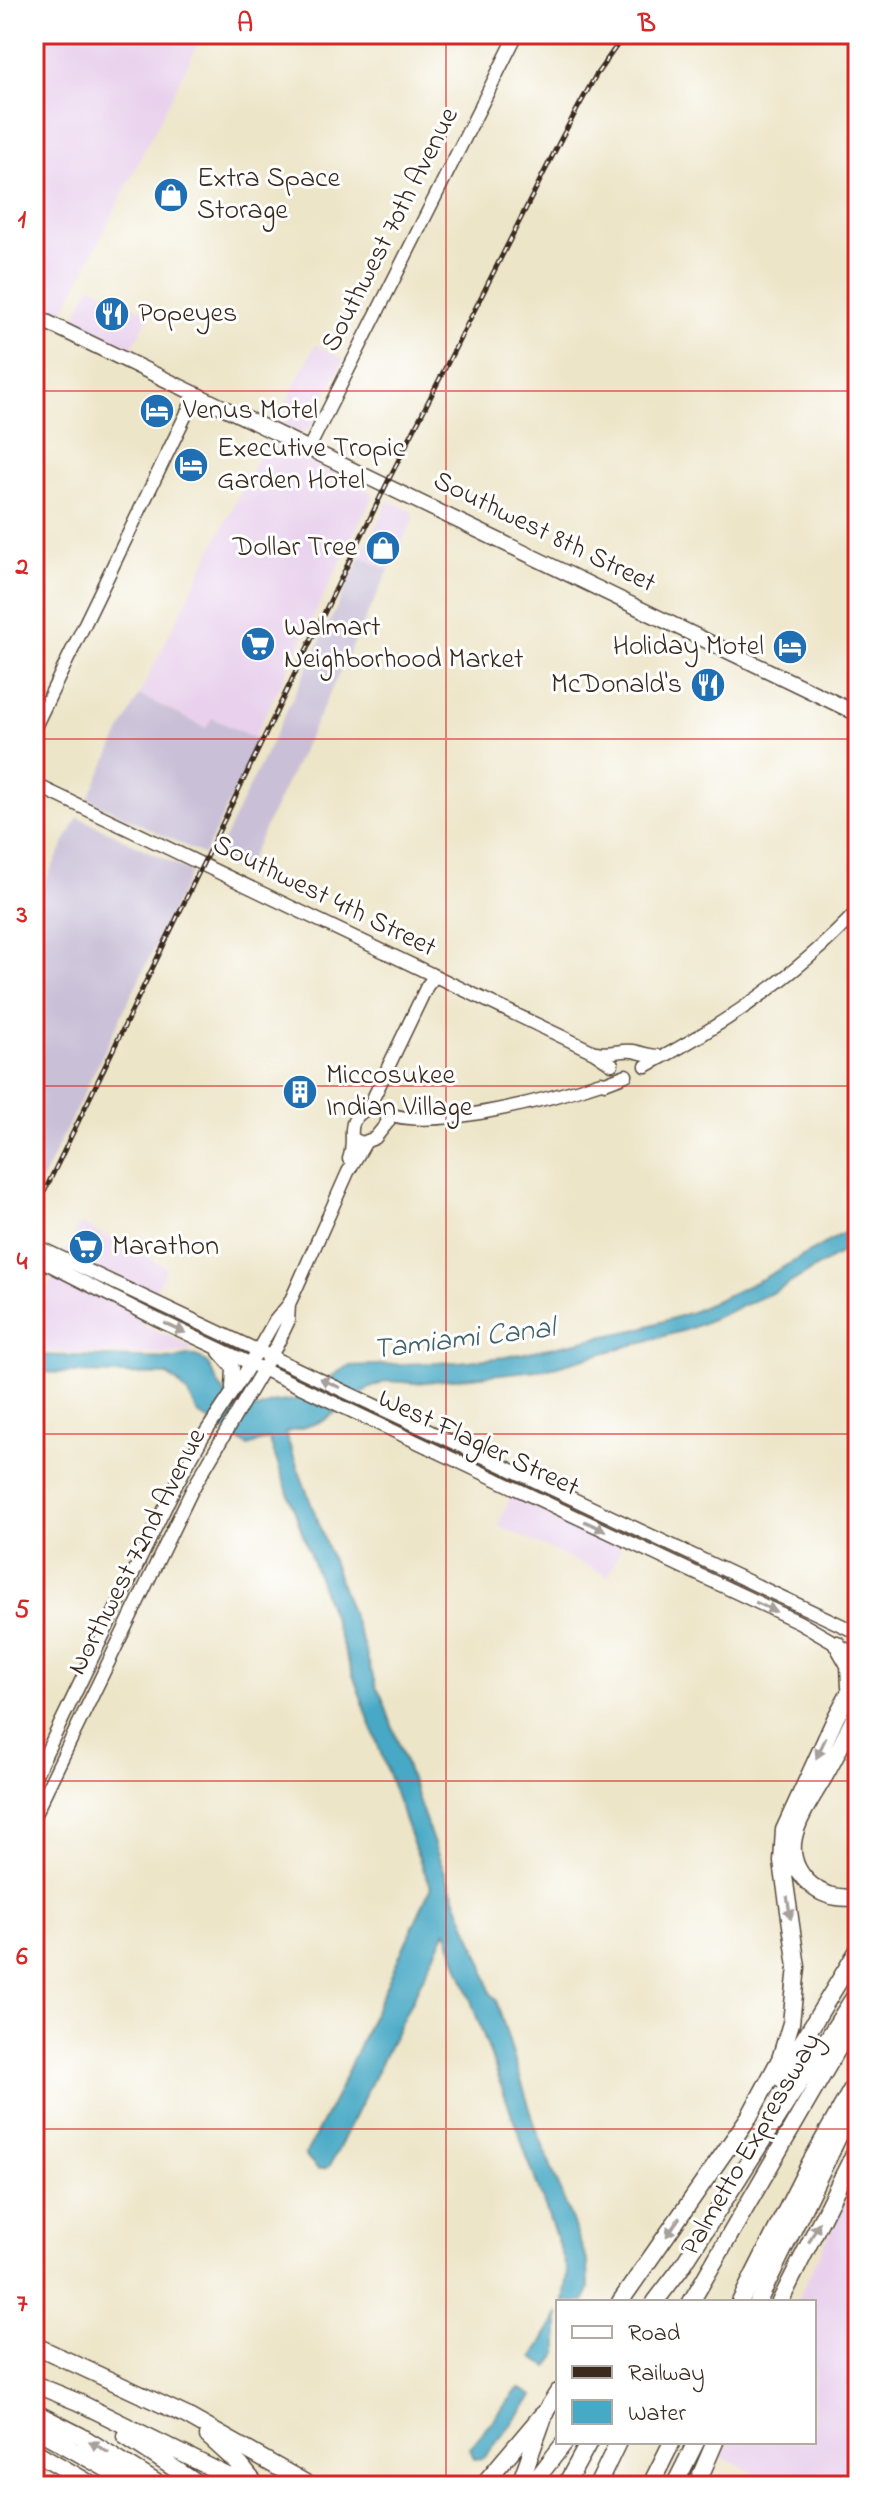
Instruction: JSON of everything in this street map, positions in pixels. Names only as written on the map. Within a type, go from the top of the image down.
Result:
[{"type":"highway","points":[[621,2300],[749,2117],[780,2059],[794,2005],[797,1967],[782,1862],[784,1830],[854,1683],[849,1665],[837,1644]]},
{"type":"highway","points":[[858,1710],[798,1822],[793,1846],[798,1868],[813,1887],[833,1897],[858,1897]]},
{"type":"highway","points":[[844,1738],[858,1724]]},
{"type":"highway","points":[[749,2117],[762,2105],[858,1950]]},
{"type":"highway","points":[[657,2300],[681,2268],[858,1991]]},
{"type":"highway","name":"Palmetto Expressway","points":[[692,2300],[858,2014]]},
{"type":"highway","name":"Palmetto Expressway","points":[[741,2300],[810,2163],[858,2078]]},
{"type":"highway","points":[[759,2300],[842,2129],[848,2096]]},
{"type":"highway","points":[[781,2300],[858,2146]]},
{"type":"highway","points":[[667,2300],[681,2268]]},
{"type":"highway","points":[[34,2345],[187,2416],[311,2486]]},
{"type":"highway","points":[[34,2384],[78,2402],[244,2484]]},
{"type":"highway","points":[[34,2391],[129,2438],[201,2486]]},
{"type":"highway","points":[[519,2486],[547,2410],[556,2395]]},
{"type":"highway","points":[[142,2397],[205,2434],[241,2466],[257,2486]]},
{"type":"highway","points":[[482,2486],[547,2410]]},
{"type":"highway","points":[[34,2412],[81,2436],[162,2486]]},
{"type":"highway","points":[[34,2428],[137,2486]]},
{"type":"highway","points":[[531,2486],[563,2444]]},
{"type":"highway","points":[[565,2486],[588,2444]]},
{"type":"highway","points":[[597,2486],[618,2444]]},
{"type":"highway","points":[[650,2486],[671,2444]]},
{"type":"highway","points":[[676,2482],[695,2444]]},
{"type":"highway","points":[[697,2485],[714,2444]]},
{"type":"highway","points":[[34,2451],[94,2486]]},
{"type":"main road","name":"Southwest 70th Avenue","points":[[309,448],[517,34]]},
{"type":"main road","name":"Southwest 8th Street","points":[[34,316],[858,714]]},
{"type":"main road","points":[[34,729],[196,394]]},
{"type":"main road","name":"Southwest 4th Street","points":[[34,784],[614,1062],[632,1051],[644,1061],[661,1056],[719,1025],[762,997],[816,952],[858,910]]},
{"type":"main road","points":[[383,1131],[388,1122],[380,1110],[381,1085],[427,986],[435,976]]},
{"type":"main road","points":[[289,1304],[359,1141],[418,1119],[513,1106],[605,1083],[638,1073],[644,1061]]},
{"type":"main road","points":[[601,1082],[614,1062],[626,1075]]},
{"type":"main road","points":[[359,1141],[350,1133],[352,1123],[380,1110],[398,1117],[418,1119]]},
{"type":"main road","name":"West Flagler Street","points":[[34,1245],[254,1357],[264,1369],[810,1628],[858,1656]]},
{"type":"main road","name":"West Flagler Street","points":[[34,1257],[212,1345],[254,1357],[271,1356],[299,1368],[858,1633]]},
{"type":"main road","name":"Northwest 72nd Avenue","points":[[35,1813],[192,1490],[264,1369],[288,1322],[289,1304]]},
{"type":"main road","name":"Northwest 72nd Avenue","points":[[34,1778],[177,1483],[274,1322],[289,1304]]},
{"type":"main road","points":[[212,1345],[232,1366],[232,1391]]},
{"type":"main road","points":[[458,1461],[468,1455],[482,1456]]},
{"type":"main road","points":[[177,1483],[192,1490]]},
{"type":"main road","points":[[148,1541],[163,1549]]},
{"type":"main road","points":[[722,1586],[729,1580],[741,1578]]},
{"type":"main road","points":[[810,1628],[837,1623]]},
{"type":"main road","points":[[106,1629],[121,1636]]},
{"type":"main road","points":[[62,1719],[78,1725]]},
{"type":"shaded area","points":[[34,34],[203,34],[74,291],[63,311],[55,315],[34,306]]},
{"type":"shaded area","points":[[91,285],[150,314],[132,348],[76,323],[75,318]]},
{"type":"shaded area","points":[[315,345],[344,359],[309,429],[299,432],[277,421]]},
{"type":"shaded area","points":[[266,441],[374,493],[254,738],[213,718],[207,728],[139,695]]},
{"type":"shaded area","points":[[388,500],[411,511],[414,518],[389,570],[361,557]]},
{"type":"shaded area","points":[[361,557],[389,570],[245,869],[239,872],[214,860]]},
{"type":"shaded area","points":[[139,695],[206,728],[212,718],[259,740],[204,855],[88,799]]},
{"type":"shaded area","points":[[78,817],[191,872],[34,1196],[34,903]]},
{"type":"shaded area","points":[[80,1223],[167,1267],[140,1323],[192,1347],[190,1352],[34,1351],[34,1315]]},
{"type":"shaded area","points":[[512,1493],[621,1547],[609,1576],[498,1526]]},
{"type":"shaded area","points":[[858,2176],[858,2486],[780,2486],[720,2456],[726,2444],[816,2444],[816,2300],[797,2300]]},
{"type":"water","points":[[858,1225],[858,1243],[776,1291],[689,1329],[546,1369],[416,1383],[387,1381],[370,1388],[323,1421],[285,1433],[437,1853],[483,1965],[490,1992],[496,2000],[534,2122],[588,2263],[589,2288],[586,2300],[564,2300],[568,2274],[562,2254],[446,1931],[331,2164],[318,2169],[305,2155],[338,2092],[431,1887],[269,1439],[248,1446],[197,1413],[185,1391],[167,1375],[34,1372],[34,1355],[176,1359],[195,1356],[205,1361],[226,1394],[241,1404],[258,1409],[271,1403],[295,1400],[348,1366],[506,1357],[639,1329],[692,1312],[762,1279]]},
{"type":"water","points":[[556,2318],[556,2356],[548,2367],[533,2358]]},
{"type":"water","points":[[519,2388],[532,2398],[484,2458],[474,2459],[470,2448]]},
{"type":"railway","points":[[34,1213],[390,477],[562,137],[596,75],[625,34]]},
{"type":"place","name":"Extra Space Storage","points":[[171,195]]},
{"type":"place","name":"Popeyes","points":[[112,314]]},
{"type":"place","name":"Venus Motel","points":[[157,411]]},
{"type":"place","name":"Executive Tropic Garden Hotel","points":[[191,465]]},
{"type":"place","name":"Dollar Tree","points":[[383,548]]},
{"type":"place","name":"Walmart Neighborhood Market","points":[[258,644]]},
{"type":"place","name":"Holiday Motel","points":[[790,647]]},
{"type":"place","name":"McDonald's","points":[[708,685]]},
{"type":"place","name":"Miccosukee Indian Village","points":[[300,1092]]},
{"type":"place","name":"Marathon","points":[[86,1247]]},
{"type":"water label","name":"Tamiami Canal","points":[[464,1340]]}]
